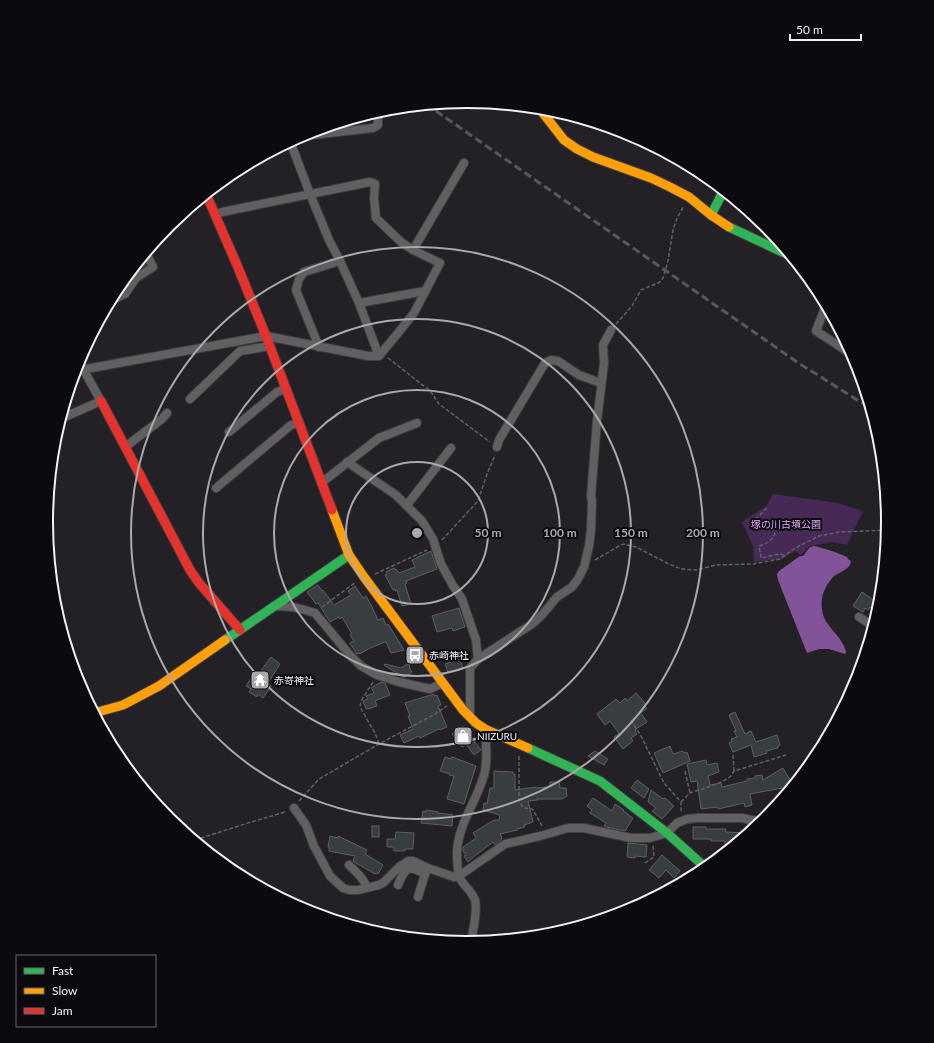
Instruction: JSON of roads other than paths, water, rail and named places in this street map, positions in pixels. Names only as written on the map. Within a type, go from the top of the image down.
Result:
[{"type":"street","points":[[543,114],[556,132],[577,149],[593,157],[651,178],[670,187],[689,197],[711,215],[732,229],[779,251]]},
{"type":"street","points":[[322,134],[373,128],[378,125],[378,117]]},
{"type":"street","points":[[291,147],[329,240],[359,303],[379,356]]},
{"type":"street","points":[[413,250],[464,163]]},
{"type":"street","points":[[215,215],[222,212],[370,182],[375,184],[374,198],[376,218],[401,242],[413,250],[440,263],[414,313],[379,356]]},
{"type":"street","points":[[711,215],[721,195]]},
{"type":"street","points":[[208,199],[270,346],[349,555],[365,579],[456,701],[470,717],[485,729],[600,781],[667,833],[701,863]]},
{"type":"street","points":[[119,297],[125,294],[136,278],[153,268],[148,258]]},
{"type":"street","points":[[320,347],[296,290],[299,279],[304,272],[340,261]]},
{"type":"street","points":[[359,303],[425,291]]},
{"type":"street","points":[[824,311],[816,331],[842,347]]},
{"type":"street","points":[[470,717],[470,668],[478,659],[532,624],[541,616],[557,597],[572,587],[578,579],[584,565],[589,546],[591,529],[591,496],[594,454],[604,363],[603,345],[611,330]]},
{"type":"street","points":[[240,630],[190,570],[84,370],[266,336],[368,356],[379,356]]},
{"type":"street","points":[[190,399],[240,351],[270,346]]},
{"type":"street","points":[[498,447],[500,440],[545,363],[551,360],[558,361],[579,375],[601,382]]},
{"type":"street","points":[[228,432],[277,392],[286,389]]},
{"type":"street","points":[[67,415],[101,401]]},
{"type":"street","points":[[125,447],[162,419],[167,413]]},
{"type":"street","points":[[216,488],[291,425],[298,423]]},
{"type":"street","points":[[321,483],[379,438],[417,423]]},
{"type":"street","points":[[407,505],[451,448]]},
{"type":"street","points":[[347,462],[396,495],[422,521],[433,539],[441,564],[462,600],[476,640],[478,659]]},
{"type":"street","points":[[99,712],[123,705],[153,689],[349,555]]},
{"type":"street","points":[[274,606],[293,607],[315,613],[349,654],[361,666],[377,675],[430,689],[443,683]]},
{"type":"street","points":[[859,617],[868,623]]},
{"type":"street","points":[[473,936],[476,913],[475,900],[459,876],[457,853],[463,824],[484,774],[486,764],[485,729]]},
{"type":"street","points":[[294,808],[306,825],[314,846],[330,876],[343,888],[358,890],[379,885],[408,861],[413,861],[426,871]]},
{"type":"street","points":[[398,884],[404,872],[412,868],[454,877],[459,876],[505,844],[568,828],[584,828],[631,838],[650,838],[667,833],[677,823],[688,819],[742,818],[753,820]]},
{"type":"street","points":[[350,865],[361,876],[367,887]]},
{"type":"street","points":[[418,897],[426,871]]},
{"type":"railway","points":[[433,109],[797,362],[864,404]]},
{"type":"place","name":"赤崎神社","points":[[415,655]]},
{"type":"place","name":"赤嵜神社","points":[[260,680]]},
{"type":"place","name":"NIIZURU","points":[[463,736]]},
{"type":"park label","name":"塚の川古墳公園","points":[[786,524]]}]
